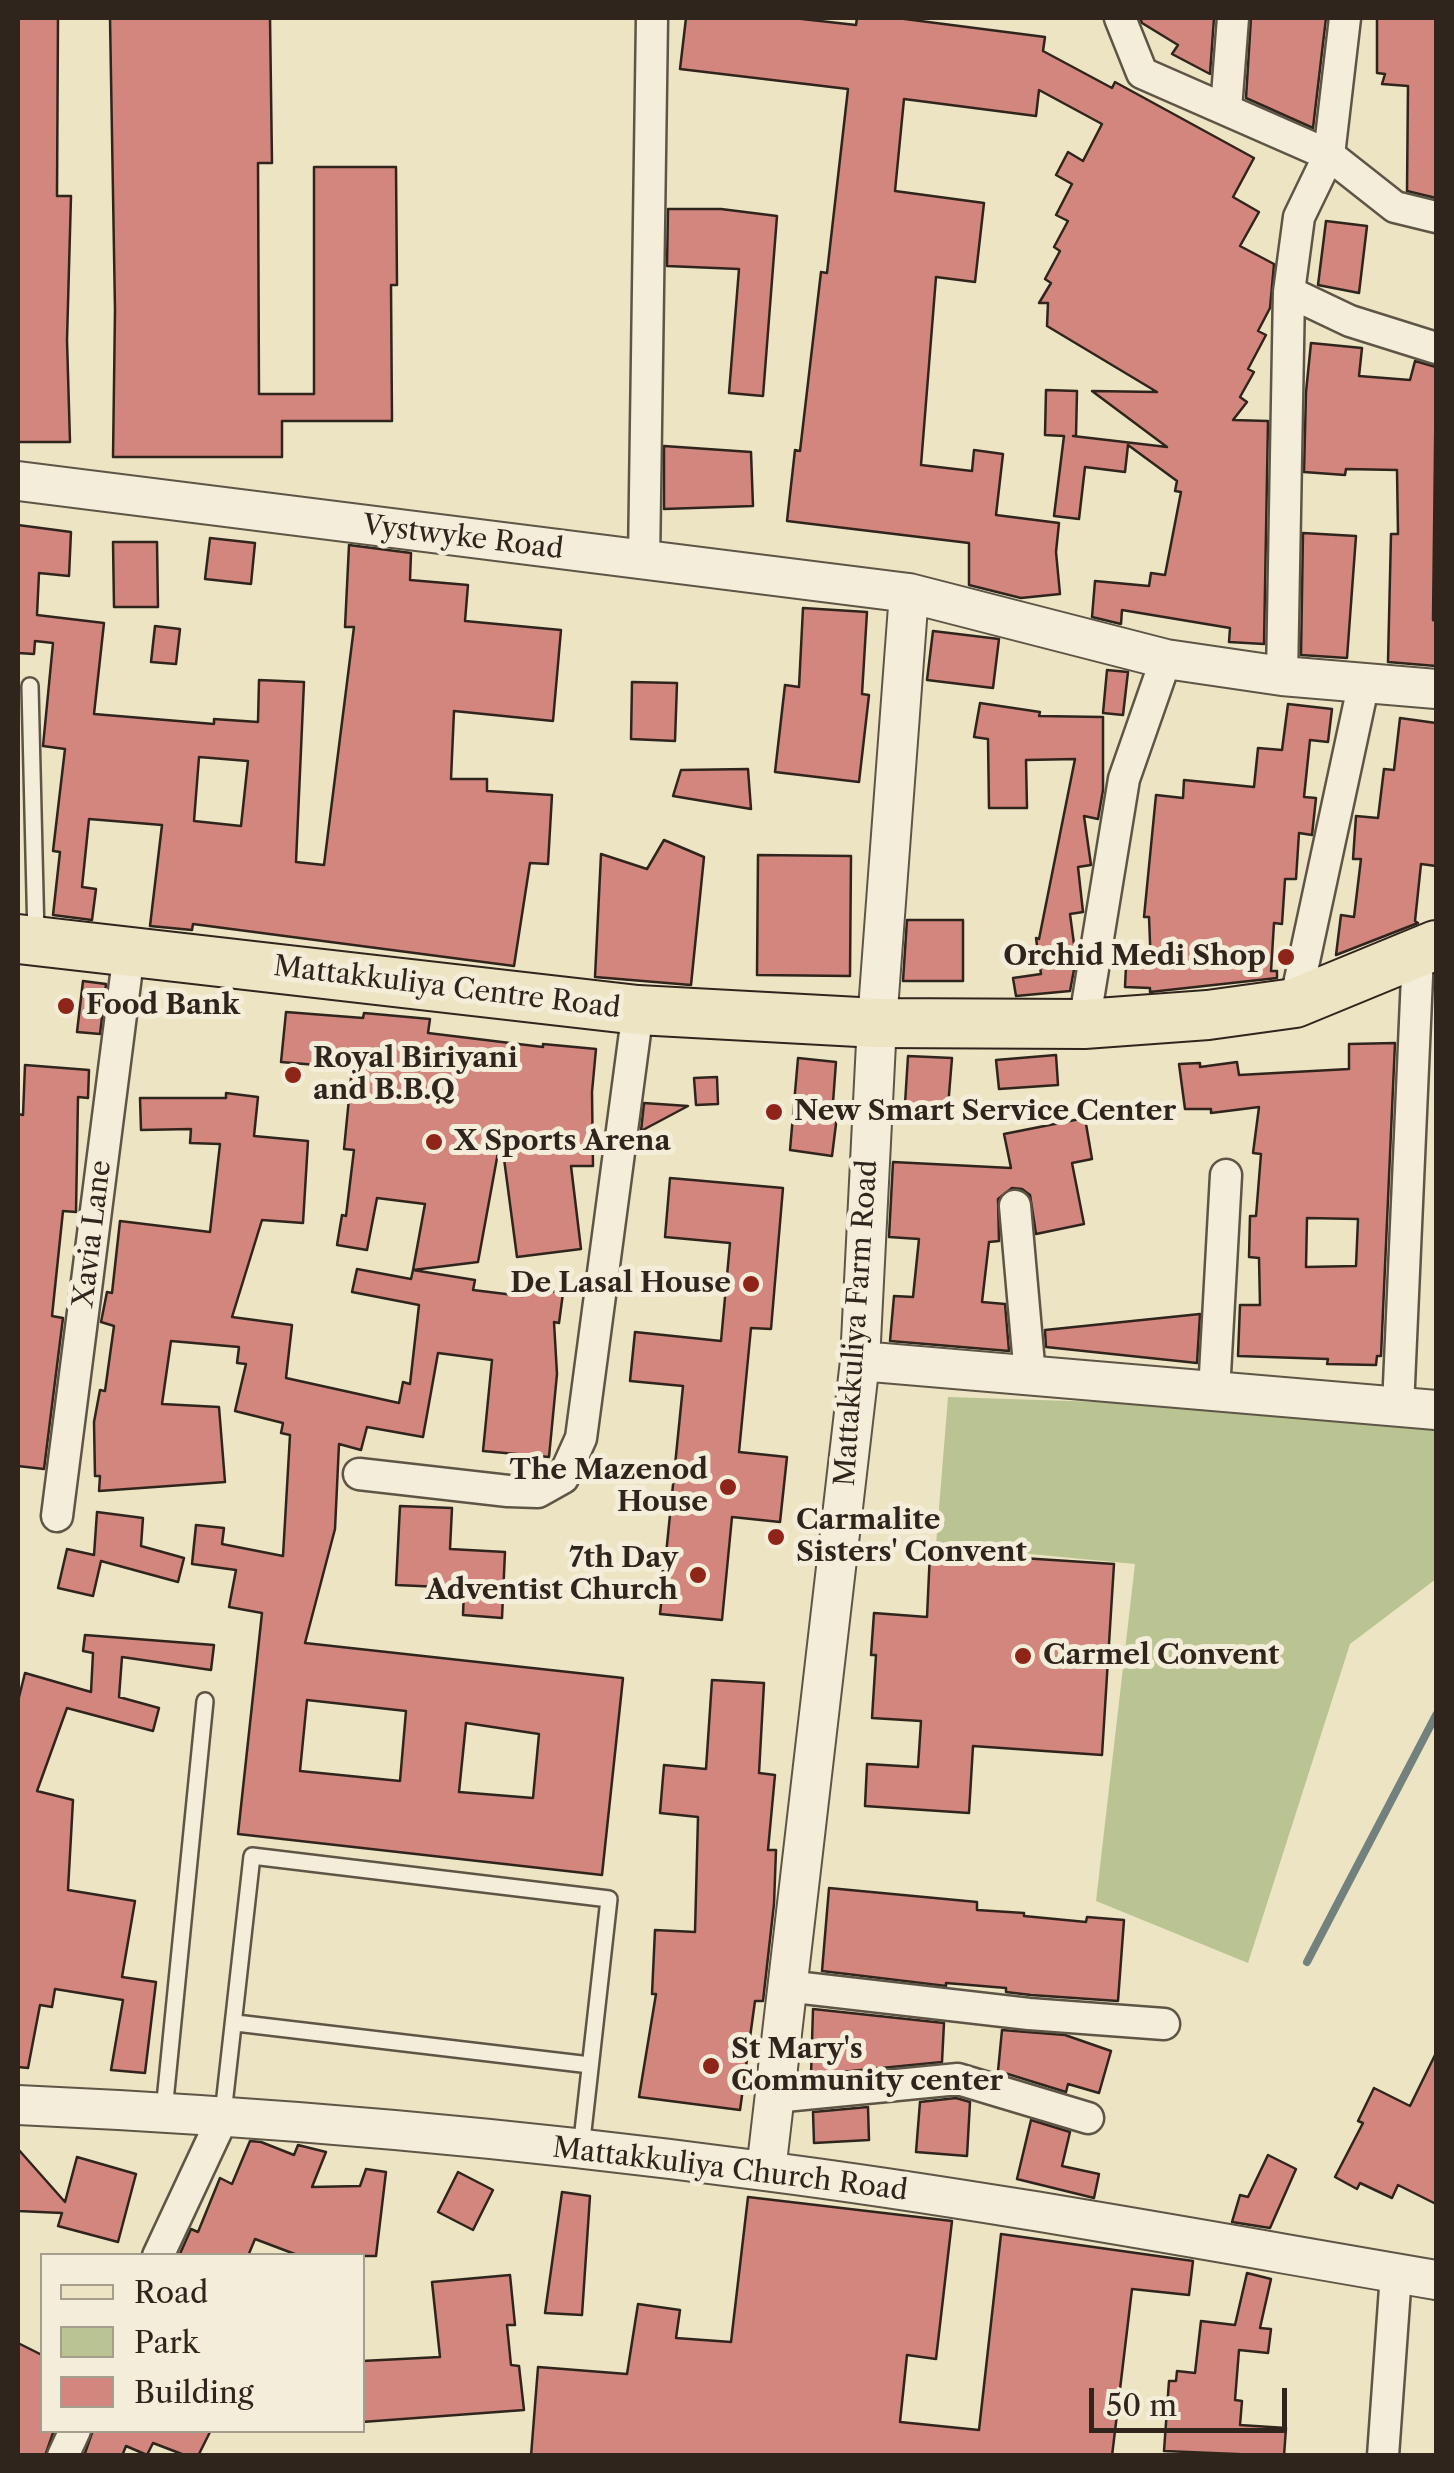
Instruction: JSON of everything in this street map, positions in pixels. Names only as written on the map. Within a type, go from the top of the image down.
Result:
[{"type":"main road","name":"Mattakkuliya Centre Road","points":[[27,940],[638,1010],[877,1022],[1084,1024],[1208,1015],[1294,1003],[1427,950]]},
{"type":"street","points":[[644,561],[652,18]]},
{"type":"street","points":[[1120,18],[1142,73],[1329,154],[1395,207],[1436,217]]},
{"type":"street","points":[[1226,110],[1232,18]]},
{"type":"street","points":[[1282,676],[1289,292],[1299,216],[1329,154],[1345,18]]},
{"type":"street","points":[[1289,292],[1350,321],[1436,348]]},
{"type":"street","name":"Vystwyke Road","points":[[18,481],[910,593],[1166,659],[1282,676],[1436,689]]},
{"type":"street","name":"Mattakkuliya Farm Road","points":[[766,2171],[860,1361],[877,1022],[910,593]]},
{"type":"street","points":[[1084,1024],[1124,779],[1166,659]]},
{"type":"street","points":[[1294,1003],[1364,682]]},
{"type":"street","points":[[1398,1407],[1427,950]]},
{"type":"street","name":"Xavia Lane","points":[[57,1516],[129,952]]},
{"type":"street","points":[[359,1474],[508,1492],[538,1492],[563,1478],[581,1438],[638,1010]]},
{"type":"street","points":[[1214,1392],[1226,1175]]},
{"type":"street","points":[[1015,1206],[1030,1376]]},
{"type":"street","points":[[860,1361],[1436,1410]]},
{"type":"street","points":[[786,1986],[1028,2014],[1164,2024]]},
{"type":"street","points":[[774,2096],[958,2079],[1088,2118]]},
{"type":"street","name":"Mattakkuliya Church Road","points":[[18,2105],[164,2112],[581,2149],[766,2171],[1436,2280]]},
{"type":"street","points":[[159,2253],[223,2118]]},
{"type":"street","points":[[1383,2456],[1396,2274]]},
{"type":"street","points":[[63,2456],[74,2433]]},
{"type":"lane","points":[[27,940],[30,686]]},
{"type":"lane","points":[[164,2112],[205,1701]]},
{"type":"lane","points":[[223,2118],[252,1856],[609,1899],[581,2149]]},
{"type":"lane","points":[[236,2023],[590,2065]]},
{"type":"green space","points":[[948,1397],[1436,1413],[1436,1579],[1350,1644],[1248,1963],[1096,1901],[1135,1564],[936,1545]]},
{"type":"building","points":[[18,18],[58,18],[57,196],[71,196],[67,340],[70,442],[18,442]]},
{"type":"building","points":[[110,18],[270,18],[272,163],[258,163],[259,394],[314,394],[314,167],[396,167],[397,285],[391,285],[392,421],[282,421],[282,457],[113,457],[115,310]]},
{"type":"building","points":[[686,18],[793,18],[856,25],[857,18],[897,18],[1045,37],[1043,51],[1112,88],[1115,82],[1254,158],[1233,197],[1259,212],[1240,246],[1274,264],[1270,308],[1258,331],[1266,335],[1248,369],[1254,372],[1240,397],[1247,402],[1233,420],[1268,421],[1264,644],[1229,642],[1230,628],[1122,610],[1121,624],[1092,617],[1095,581],[1149,586],[1151,573],[1165,575],[1181,492],[1175,491],[1177,481],[1128,445],[1125,472],[1085,467],[1079,519],[1054,516],[1064,436],[1045,435],[1046,390],[1077,391],[1073,436],[1167,447],[1092,391],[1157,392],[1047,326],[1048,303],[1039,303],[1051,283],[1045,279],[1060,251],[1054,247],[1068,221],[1056,215],[1072,184],[1056,175],[1068,152],[1083,161],[1102,124],[1039,90],[1036,116],[904,99],[895,191],[984,203],[975,282],[936,277],[921,465],[972,471],[974,450],[1003,454],[996,515],[1059,523],[1056,552],[1060,594],[1021,598],[969,585],[969,543],[787,521],[795,450],[800,451],[821,272],[827,273],[848,89],[680,69]]},
{"type":"building","points":[[1140,18],[1214,18],[1210,74],[1172,54],[1178,45]]},
{"type":"building","points":[[1251,18],[1326,18],[1313,128],[1246,98]]},
{"type":"building","points":[[1377,18],[1436,18],[1436,198],[1407,191],[1408,86],[1382,84],[1385,74],[1377,73]]},
{"type":"building","points":[[668,209],[721,209],[777,216],[763,396],[729,393],[739,269],[667,266]]},
{"type":"building","points":[[1326,221],[1367,226],[1359,293],[1318,285]]},
{"type":"building","points":[[1311,343],[1362,348],[1359,376],[1410,380],[1415,361],[1436,367],[1436,666],[1388,662],[1391,534],[1398,534],[1397,470],[1346,469],[1345,475],[1304,472]]},
{"type":"building","points":[[664,446],[751,452],[753,506],[664,509]]},
{"type":"building","points":[[18,525],[71,532],[69,576],[39,573],[37,615],[104,623],[94,714],[214,724],[214,719],[258,722],[259,680],[304,682],[296,862],[324,865],[354,627],[345,627],[349,545],[411,553],[410,580],[468,585],[465,621],[561,630],[553,721],[454,711],[451,779],[487,779],[487,791],[552,795],[548,864],[530,863],[514,966],[193,924],[192,930],[150,926],[162,825],[89,819],[82,887],[96,889],[92,920],[53,915],[60,852],[53,851],[65,749],[43,746],[53,643],[35,641],[34,654],[18,653]],"holes":[[[199,757],[248,761],[241,826],[194,821]]]},
{"type":"building","points":[[1303,533],[1356,536],[1347,658],[1301,655]]},
{"type":"building","points":[[210,538],[255,543],[251,584],[205,579]]},
{"type":"building","points":[[113,542],[157,542],[158,607],[114,607]]},
{"type":"building","points":[[803,608],[867,612],[862,694],[869,695],[859,782],[775,772],[785,685],[799,687]]},
{"type":"building","points":[[155,626],[180,629],[176,664],[151,662]]},
{"type":"building","points":[[933,631],[999,639],[993,688],[927,680]]},
{"type":"building","points":[[1107,670],[1128,672],[1123,715],[1103,713]]},
{"type":"building","points":[[632,682],[677,683],[675,741],[631,739]]},
{"type":"building","points":[[980,703],[1040,712],[1039,716],[1103,717],[1103,790],[1098,819],[1084,816],[1091,865],[1078,867],[1083,912],[1070,914],[1076,959],[1070,991],[1016,996],[1013,978],[1041,974],[1036,938],[1039,939],[1075,759],[1026,760],[1027,808],[989,808],[988,739],[974,737]]},
{"type":"building","points":[[1288,704],[1332,709],[1328,742],[1310,740],[1304,797],[1316,798],[1312,835],[1299,833],[1296,879],[1285,879],[1282,924],[1274,923],[1271,971],[1277,971],[1277,978],[1150,992],[1150,988],[1125,987],[1126,966],[1151,967],[1149,917],[1144,917],[1156,795],[1183,798],[1184,780],[1254,787],[1258,748],[1282,750]]},
{"type":"building","points":[[1400,718],[1436,723],[1436,866],[1421,864],[1415,921],[1418,923],[1336,955],[1341,915],[1354,917],[1361,859],[1353,859],[1356,816],[1378,818],[1384,769],[1394,770]]},
{"type":"building","points":[[748,769],[751,809],[673,796],[681,770]]},
{"type":"building","points":[[664,840],[704,857],[691,985],[595,977],[601,854],[647,869]]},
{"type":"building","points":[[758,855],[851,856],[850,976],[757,975]]},
{"type":"building","points":[[907,920],[963,920],[963,981],[903,981]]},
{"type":"building","points":[[83,981],[106,984],[100,1034],[77,1032]]},
{"type":"building","points":[[286,1012],[430,1019],[428,1033],[543,1047],[596,1049],[593,1166],[571,1166],[581,1249],[517,1257],[501,1136],[478,1262],[413,1270],[425,1204],[377,1198],[367,1250],[337,1245],[342,1215],[346,1216],[354,1150],[344,1149],[352,1068],[281,1062]]},
{"type":"building","points":[[1395,1043],[1381,1356],[1377,1356],[1376,1365],[1238,1356],[1240,1305],[1260,1305],[1259,1258],[1249,1257],[1250,1216],[1256,1216],[1261,1154],[1253,1153],[1259,1107],[1211,1113],[1211,1109],[1185,1109],[1179,1064],[1200,1063],[1200,1067],[1237,1062],[1239,1075],[1349,1069],[1349,1044]],"holes":[[[1307,1218],[1358,1219],[1356,1266],[1306,1267]]]},
{"type":"building","points":[[1056,1055],[1058,1085],[999,1089],[996,1060]]},
{"type":"building","points":[[908,1056],[952,1058],[948,1107],[905,1104]]},
{"type":"building","points":[[798,1058],[836,1062],[832,1116],[837,1116],[832,1156],[790,1150]]},
{"type":"building","points":[[25,1065],[89,1070],[88,1098],[78,1097],[76,1212],[63,1211],[52,1316],[63,1318],[44,1469],[18,1466],[18,1114],[23,1115]]},
{"type":"building","points":[[717,1077],[718,1104],[696,1105],[694,1078]]},
{"type":"building","points":[[226,1093],[258,1097],[254,1136],[308,1141],[303,1223],[262,1220],[232,1317],[292,1325],[286,1378],[399,1403],[403,1382],[410,1384],[419,1305],[352,1292],[357,1269],[411,1279],[413,1270],[475,1280],[473,1290],[522,1296],[521,1286],[563,1293],[559,1323],[554,1322],[557,1374],[549,1457],[483,1451],[492,1360],[438,1353],[423,1437],[367,1427],[361,1450],[339,1444],[335,1529],[305,1643],[623,1678],[602,1875],[238,1834],[262,1613],[229,1607],[236,1570],[192,1564],[196,1525],[224,1528],[222,1544],[283,1556],[290,1435],[281,1433],[283,1423],[235,1411],[246,1364],[237,1363],[239,1347],[171,1341],[162,1404],[219,1407],[225,1482],[99,1491],[94,1422],[100,1390],[105,1391],[114,1326],[101,1322],[107,1292],[112,1293],[120,1221],[210,1232],[220,1144],[190,1143],[191,1129],[141,1130],[140,1098],[226,1098]],"holes":[[[307,1700],[406,1711],[400,1781],[300,1771]],[[466,1723],[539,1734],[533,1798],[459,1792]]]},
{"type":"building","points":[[644,1103],[688,1106],[641,1131]]},
{"type":"building","points":[[1085,1118],[1092,1159],[1072,1163],[1084,1224],[1036,1234],[1030,1195],[1012,1188],[998,1199],[999,1241],[989,1242],[982,1302],[1005,1304],[1009,1351],[890,1341],[894,1296],[913,1297],[919,1239],[889,1237],[893,1162],[1011,1168],[1004,1134]]},
{"type":"building","name":"The Mazenod House","points":[[670,1178],[783,1188],[771,1329],[751,1328],[739,1452],[787,1457],[780,1522],[732,1517],[722,1620],[660,1614],[683,1386],[630,1381],[635,1332],[721,1341],[730,1243],[665,1237]]},
{"type":"building","points":[[1200,1314],[1197,1363],[1046,1347],[1045,1330]]},
{"type":"building","points":[[400,1506],[452,1508],[450,1549],[505,1552],[502,1618],[463,1615],[464,1588],[396,1585]]},
{"type":"building","points":[[97,1512],[143,1518],[141,1546],[184,1558],[178,1582],[101,1561],[93,1596],[58,1588],[67,1549],[94,1555]]},
{"type":"building","points":[[930,1552],[1114,1564],[1102,1755],[973,1746],[969,1813],[865,1806],[867,1764],[918,1767],[921,1721],[872,1718],[876,1655],[871,1655],[874,1613],[927,1617]]},
{"type":"building","points":[[85,1635],[214,1645],[211,1670],[122,1657],[119,1697],[159,1708],[153,1731],[67,1708],[37,1791],[73,1800],[68,1890],[135,1901],[122,1977],[156,1982],[145,2073],[111,2070],[123,2000],[55,1989],[52,2007],[40,2005],[28,2068],[18,2067],[18,1701],[25,1673],[91,1692],[93,1653],[83,1651]]},
{"type":"building","points":[[712,1680],[764,1683],[759,1773],[775,1775],[768,1850],[776,1850],[774,1904],[763,2001],[755,2001],[740,2110],[639,2097],[656,1994],[652,1994],[655,1930],[695,1932],[698,1817],[660,1813],[664,1765],[706,1769]]},
{"type":"building","points":[[829,1888],[977,1902],[977,1910],[1024,1916],[1086,1922],[1087,1917],[1124,1920],[1118,2001],[822,1971]]},
{"type":"building","points":[[813,2009],[944,2023],[942,2062],[811,2075]]},
{"type":"building","points":[[1002,2030],[1065,2035],[1111,2051],[1099,2093],[1068,2084],[1066,2092],[998,2071]]},
{"type":"building","points":[[1436,2053],[1436,2204],[1398,2185],[1392,2198],[1360,2183],[1357,2189],[1335,2177],[1363,2123],[1358,2121],[1374,2088],[1410,2106]]},
{"type":"building","points":[[956,2098],[970,2102],[967,2156],[916,2152],[920,2102]]},
{"type":"building","points":[[868,2107],[869,2140],[814,2143],[813,2112]]},
{"type":"building","points":[[1031,2120],[1070,2132],[1062,2166],[1099,2174],[1094,2198],[1017,2179]]},
{"type":"building","points":[[250,2141],[294,2155],[298,2145],[326,2152],[312,2187],[360,2186],[366,2169],[386,2172],[376,2256],[292,2253],[255,2239],[249,2253],[180,2253],[191,2229],[198,2232],[220,2178],[232,2184]]},
{"type":"building","points":[[18,2149],[65,2202],[77,2157],[136,2174],[118,2242],[58,2226],[62,2213],[18,2211]]},
{"type":"building","points":[[1268,2155],[1296,2169],[1270,2228],[1232,2222],[1240,2195],[1248,2197]]},
{"type":"building","points":[[458,2172],[493,2190],[473,2230],[438,2212]]},
{"type":"building","points":[[562,2192],[590,2196],[582,2315],[545,2313]]},
{"type":"building","points":[[748,2197],[952,2221],[936,2359],[907,2355],[900,2422],[979,2430],[1001,2234],[1193,2261],[1189,2295],[1132,2289],[1112,2456],[531,2456],[538,2367],[627,2374],[638,2304],[680,2310],[676,2338],[731,2342]]},
{"type":"building","points":[[1247,2273],[1271,2279],[1260,2328],[1271,2329],[1268,2353],[1239,2350],[1235,2400],[1242,2401],[1240,2425],[1286,2428],[1284,2456],[1164,2451],[1169,2381],[1176,2381],[1177,2371],[1195,2373],[1201,2321],[1235,2325]]},
{"type":"building","points":[[510,2275],[515,2325],[507,2325],[511,2365],[519,2366],[524,2410],[365,2422],[365,2361],[440,2357],[432,2282]]},
{"type":"building","points":[[18,2343],[40,2354],[40,2433],[53,2433],[45,2456],[18,2456]]},
{"type":"building","points":[[92,2433],[210,2433],[198,2456],[187,2456],[153,2443],[147,2455],[126,2446],[122,2456],[84,2456]]},
{"type":"waterway","points":[[1307,1962],[1436,1715]]},
{"type":"place","name":"Orchid Medi Shop","points":[[1286,957]]},
{"type":"place","name":"Food Bank","points":[[66,1006]]},
{"type":"place","name":"Royal Biriyani and B.B.Q","points":[[293,1075]]},
{"type":"place","name":"New Smart Service Center","points":[[774,1112]]},
{"type":"place","name":"X Sports Arena","points":[[434,1142]]},
{"type":"place","name":"De Lasal House","points":[[751,1284]]},
{"type":"place","name":"The Mazenod House","points":[[728,1487]]},
{"type":"place","name":"Carmalite Sisters' Convent","points":[[776,1537]]},
{"type":"place","name":"7th Day Adventist Church","points":[[698,1575]]},
{"type":"place","name":"Carmel Convent","points":[[1023,1656]]},
{"type":"place","name":"St Mary's Community center","points":[[711,2066]]}]
